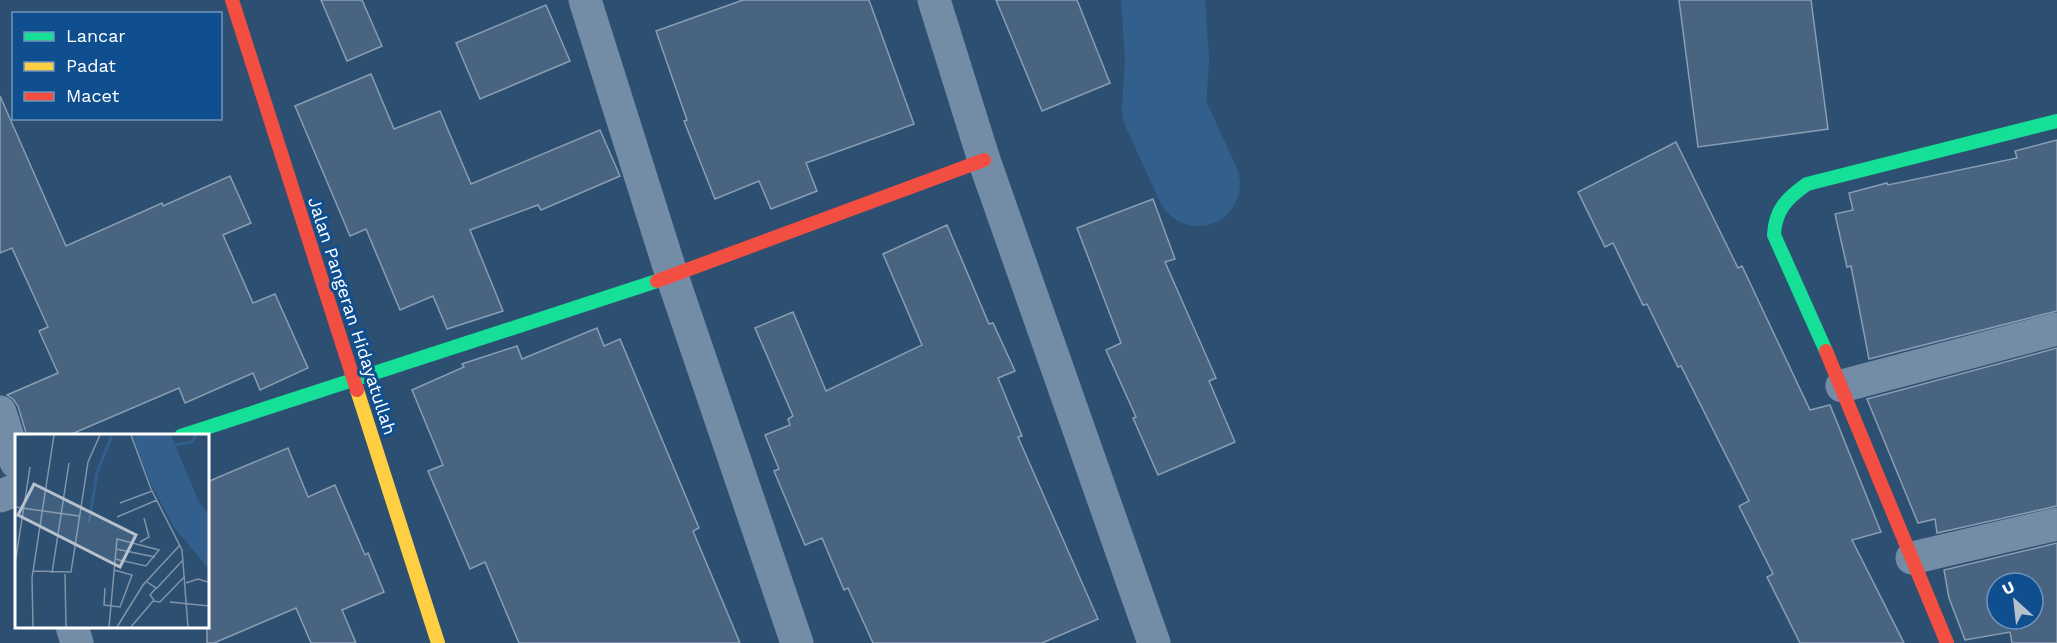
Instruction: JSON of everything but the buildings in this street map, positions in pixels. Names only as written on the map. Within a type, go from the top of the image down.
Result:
[{"type":"street","name":"Jalan Pangeran Hidayatullah","points":[[232,0],[438,643]]},
{"type":"street","points":[[585,0],[672,276],[797,643]]},
{"type":"street","points":[[934,0],[984,160],[1154,643]]},
{"type":"street","points":[[1947,643],[1842,387],[1774,235],[1774,220],[1779,208],[1790,195],[1807,184],[2057,121]]},
{"type":"street","points":[[187,434],[672,276],[984,160]]},
{"type":"street","points":[[1842,387],[2057,329]]},
{"type":"street","points":[[0,411],[15,459]]},
{"type":"street","points":[[0,495],[15,490]]},
{"type":"street","points":[[1912,558],[2057,524]]},
{"type":"street","points":[[72,628],[77,643]]},
{"type":"waterway","points":[[1163,0],[1167,59],[1164,110],[1198,184]]},
{"type":"traffic: fast","points":[[1826,351],[1774,235],[1777,218],[1783,205],[1794,194],[1807,184],[2057,121]]},
{"type":"traffic: fast","points":[[187,434],[657,281]]},
{"type":"traffic: slow","points":[[357,390],[438,643]]},
{"type":"traffic: jam","points":[[232,0],[357,390]]},
{"type":"traffic: jam","points":[[657,281],[984,160]]},
{"type":"traffic: jam","points":[[1826,351],[1947,643]]}]
